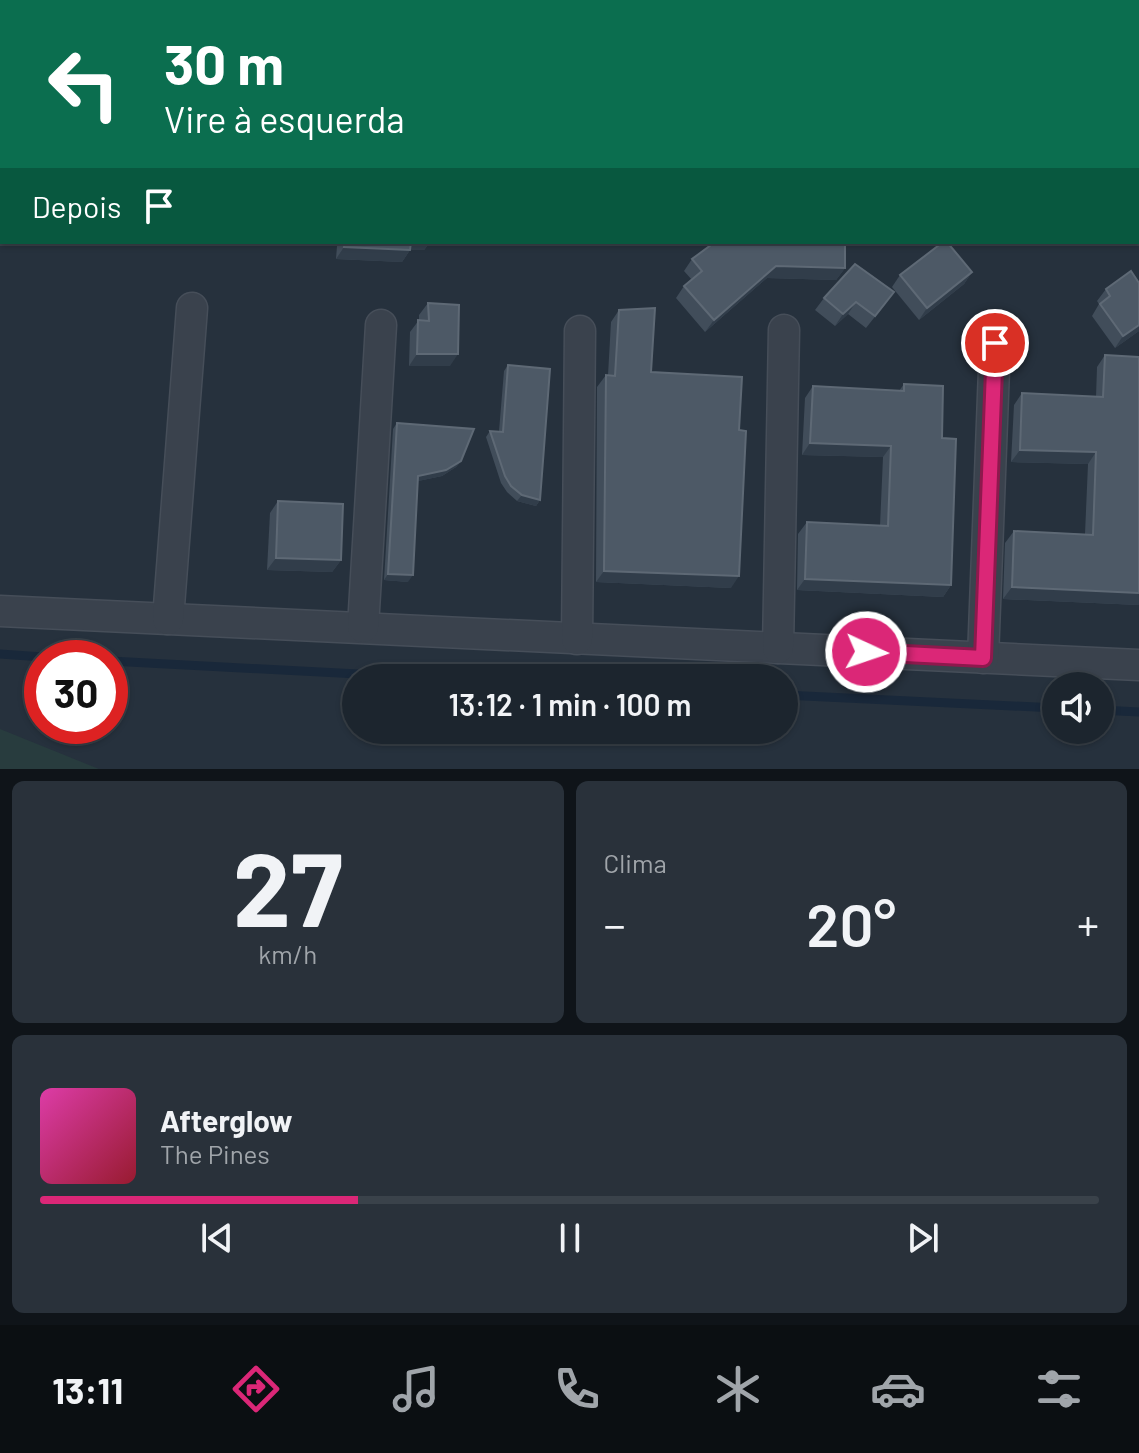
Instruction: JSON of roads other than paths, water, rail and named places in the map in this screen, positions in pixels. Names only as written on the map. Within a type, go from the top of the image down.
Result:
[{"type":"street","points":[[168,619],[192,308]]},
{"type":"street","points":[[363,627],[381,325]]},
{"type":"street","points":[[778,648],[784,330]]},
{"type":"street","points":[[577,639],[580,331]]},
{"type":"street","points":[[983,658],[995,343]]},
{"type":"street","points":[[0,611],[1139,665]]},
{"type":"waterway","points":[[0,654],[24,656]]},
{"type":"waterway","points":[[128,662],[342,673]]},
{"type":"waterway","points":[[798,696],[1042,707]]},
{"type":"waterway","points":[[1114,711],[1139,712]]}]
